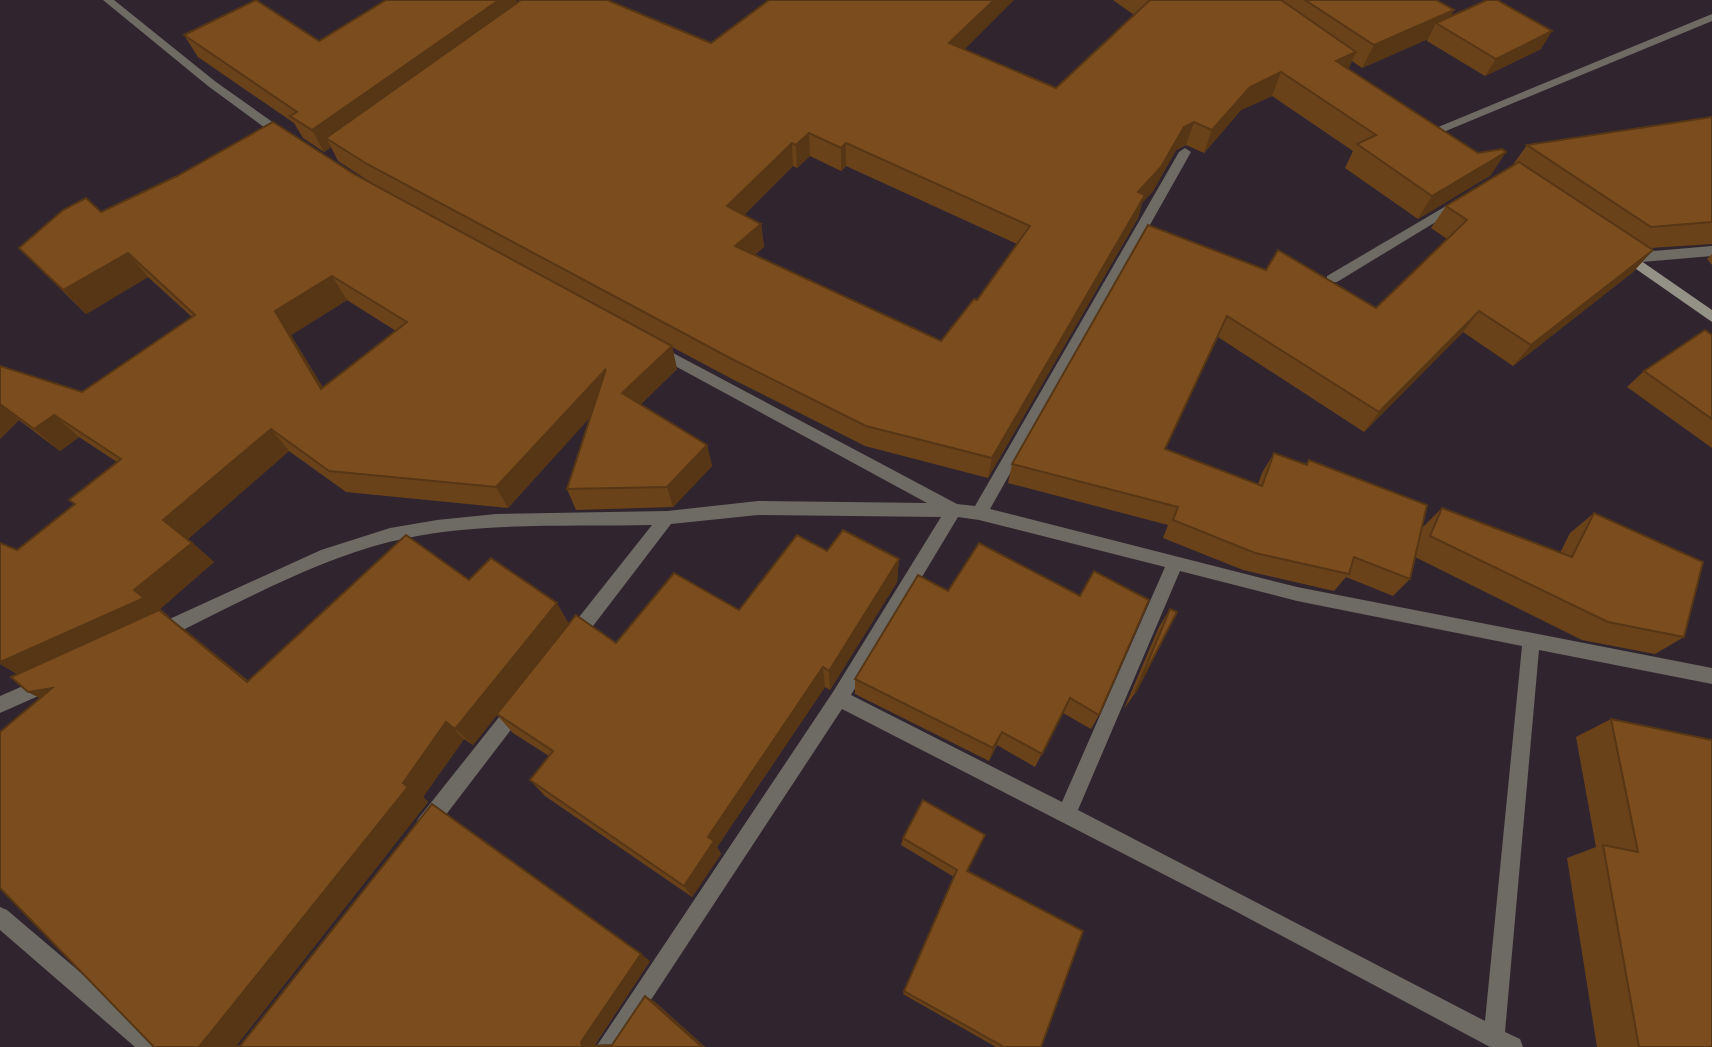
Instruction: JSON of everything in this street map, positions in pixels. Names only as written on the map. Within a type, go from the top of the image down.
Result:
[{"type":"street","points":[[108,0],[212,84],[300,146]]},
{"type":"street","points":[[1424,122],[1442,134],[1712,17]]},
{"type":"street","points":[[979,513],[1185,152]]},
{"type":"street","points":[[1332,279],[1465,199]]},
{"type":"street","points":[[1605,242],[1712,317]]},
{"type":"street","points":[[1630,258],[1712,251]]},
{"type":"street","points":[[648,345],[954,510]]},
{"type":"street","points":[[142,640],[327,555],[390,535],[496,521],[667,518],[758,508],[954,510],[979,513],[1297,594],[1712,676]]},
{"type":"street","points":[[607,1047],[839,698],[954,510]]},
{"type":"street","points":[[561,653],[667,518]]},
{"type":"street","points":[[1067,814],[1174,565]]},
{"type":"street","points":[[839,698],[1503,1042],[1531,641]]},
{"type":"street","points":[[0,705],[57,679]]},
{"type":"street","points":[[416,838],[532,690]]},
{"type":"street","points":[[0,917],[151,1047]]},
{"type":"building","points":[[256,0],[319,41],[386,0],[499,0],[312,130],[290,116],[297,112],[184,35]]},
{"type":"building","points":[[521,0],[607,0],[711,43],[769,0],[994,0],[949,43],[1056,88],[1150,0],[1281,0],[1356,52],[1336,61],[1478,153],[1502,149],[1506,152],[1432,196],[1357,144],[1376,135],[1281,72],[1250,87],[1212,130],[1194,122],[1184,127],[1161,167],[1138,192],[1145,195],[992,458],[866,426],[730,358],[367,164],[326,138]],"holes":[[[809,133],[841,148],[846,143],[1030,226],[977,300],[974,299],[941,341],[735,246],[761,224],[727,206],[792,143],[796,145]]]},
{"type":"building","points":[[1305,0],[1436,0],[1454,10],[1374,45]]},
{"type":"building","points":[[1487,0],[1497,0],[1552,31],[1496,59],[1436,23]]},
{"type":"building","points":[[1712,117],[1712,222],[1651,227],[1527,145]]},
{"type":"building","points":[[273,122],[354,174],[672,346],[622,393],[707,445],[667,487],[567,489],[606,369],[496,487],[329,471],[271,429],[163,520],[192,543],[134,590],[144,598],[0,662],[0,543],[17,550],[75,504],[69,500],[121,459],[54,415],[34,429],[0,404],[0,366],[82,392],[195,315],[128,253],[63,290],[19,248],[63,210],[86,198],[101,212],[177,176]],"holes":[[[332,276],[407,322],[321,389],[275,311]]]},
{"type":"building","points":[[1519,162],[1653,250],[1531,345],[1479,311],[1379,412],[1227,316],[1165,449],[1262,486],[1274,453],[1307,465],[1309,460],[1427,505],[1410,579],[1354,557],[1349,574],[1255,553],[1173,520],[1178,507],[1012,464],[1148,225],[1266,270],[1278,250],[1376,308],[1467,220],[1446,206]]},
{"type":"building","points":[[1705,330],[1712,335],[1712,419],[1644,371]]},
{"type":"building","points":[[1442,508],[1572,557],[1594,513],[1703,562],[1684,637],[1608,622],[1430,536]]},
{"type":"building","points":[[843,530],[899,559],[829,671],[823,667],[708,837],[714,841],[684,886],[530,780],[553,751],[497,714],[576,615],[616,643],[674,573],[739,610],[797,535],[827,551]]},
{"type":"building","points":[[406,535],[469,580],[491,558],[557,603],[455,729],[446,722],[403,783],[408,787],[199,1047],[154,1047],[0,888],[0,732],[52,688],[28,692],[11,677],[159,610],[247,682]]},
{"type":"building","points":[[979,543],[1080,596],[1094,571],[1149,600],[1099,715],[1070,698],[1042,754],[1002,732],[993,748],[855,679],[918,575],[948,591]]},
{"type":"building","points":[[1170,609],[1177,612],[1135,693]]},
{"type":"building","points":[[1611,719],[1712,740],[1712,1047],[1639,1047],[1603,845],[1638,852]]},
{"type":"building","points":[[923,800],[985,835],[967,871],[1083,931],[1041,1047],[1004,1047],[904,991],[957,870],[903,838]]},
{"type":"building","points":[[432,804],[641,954],[581,1042],[582,1046],[612,1045],[645,996],[702,1047],[219,1047],[240,1046]]}]
